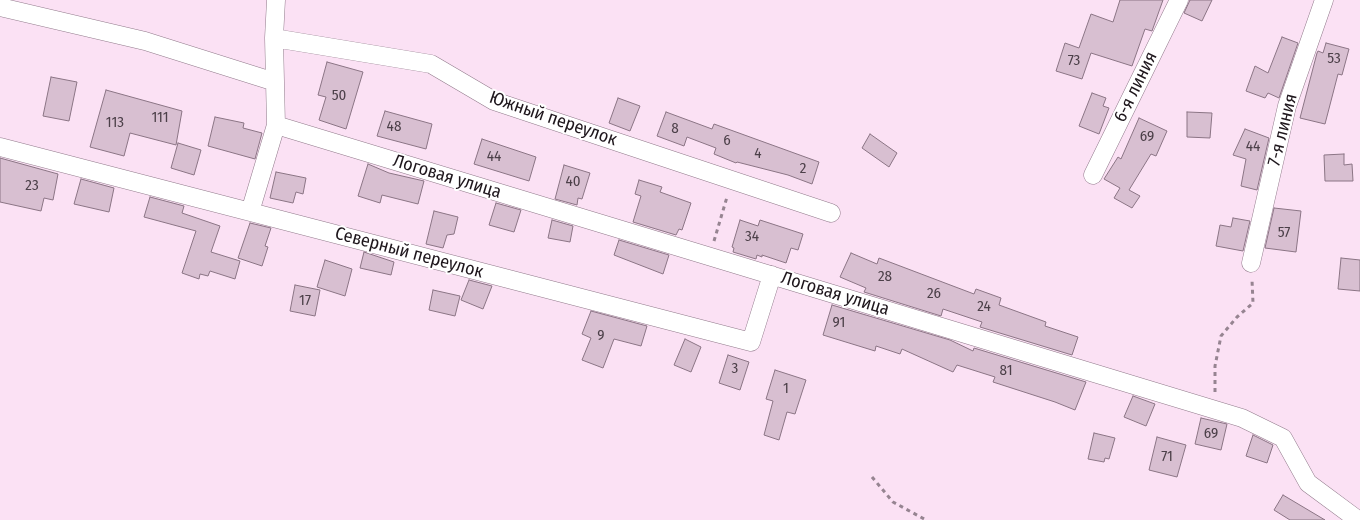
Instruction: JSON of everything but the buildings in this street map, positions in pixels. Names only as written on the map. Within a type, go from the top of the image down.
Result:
[{"type":"street","points":[[250,212],[276,125],[274,38],[276,0]]},
{"type":"street","name":"6-я линия","points":[[1093,175],[1179,0]]},
{"type":"street","name":"7-я линия","points":[[1251,263],[1286,106],[1324,0]]},
{"type":"street","points":[[0,7],[145,41],[275,82]]},
{"type":"street","name":"Южный переулок","points":[[274,38],[430,64],[494,101],[831,213]]},
{"type":"street","name":"Логовая улица","points":[[276,125],[1242,418],[1283,438],[1308,483],[1358,520]]},
{"type":"street","name":"Северный переулок","points":[[0,147],[751,342],[772,275]]},
{"type":"path","points":[[710,256],[732,180]]},
{"type":"path","points":[[1214,410],[1215,366],[1221,336],[1238,316],[1253,303],[1251,263]]},
{"type":"path","points":[[872,477],[893,502],[926,520]]}]
